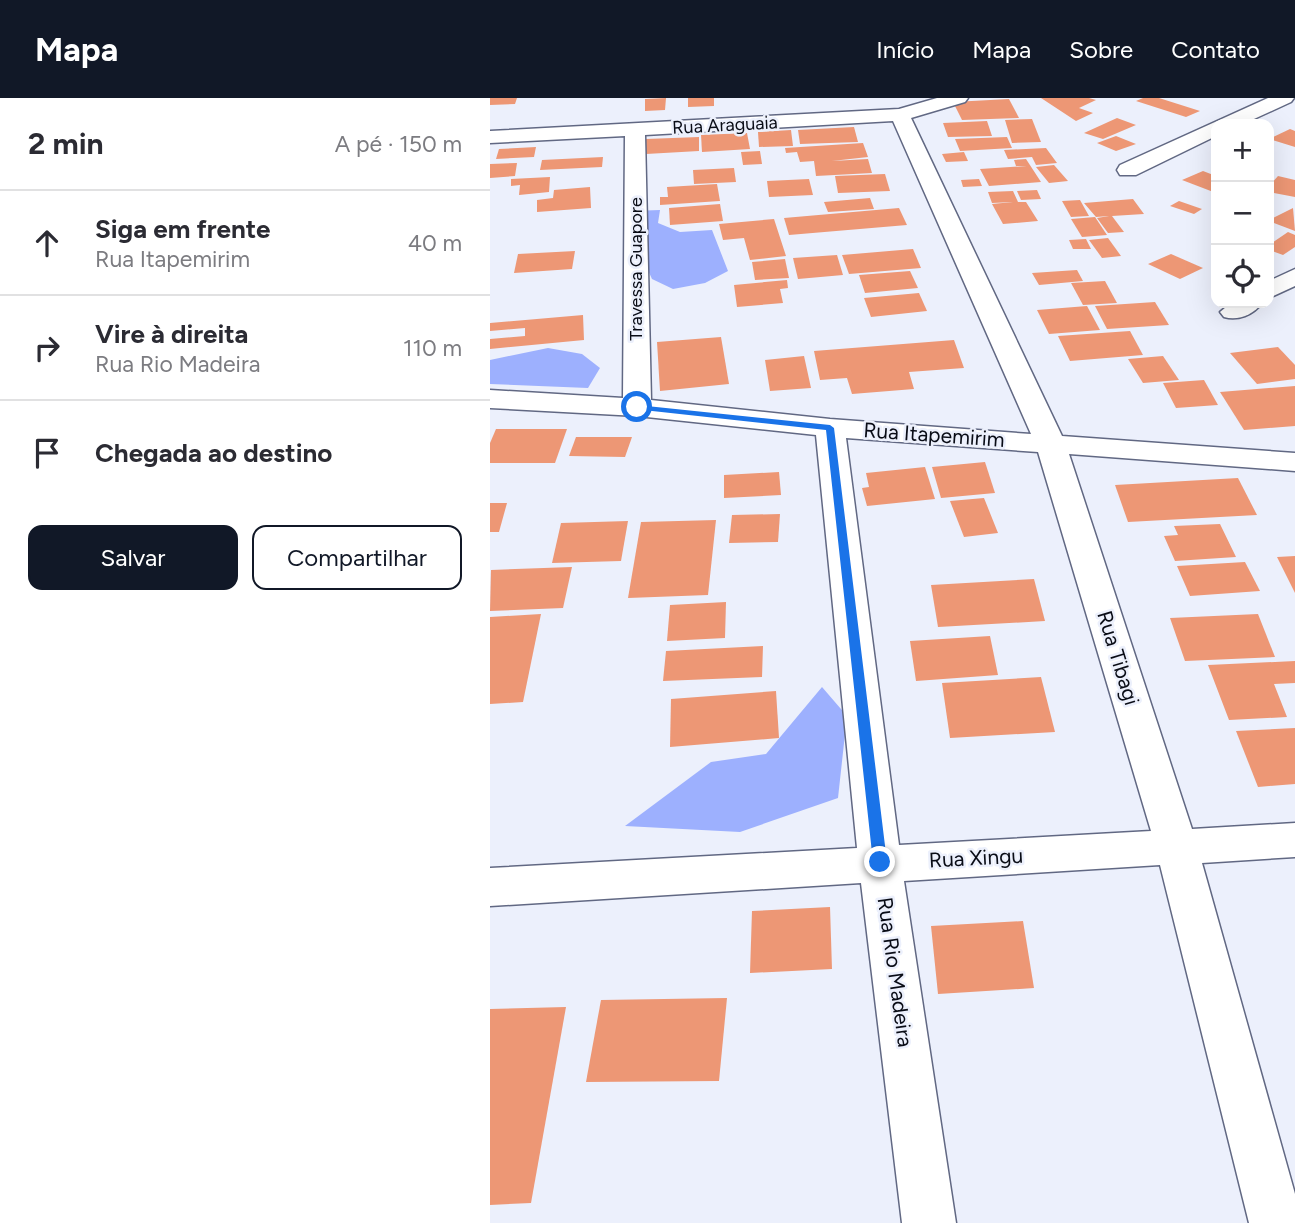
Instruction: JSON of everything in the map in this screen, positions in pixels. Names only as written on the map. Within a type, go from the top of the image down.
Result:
[{"type":"street","name":"Rua Araguaia","points":[[490,137],[900,115],[958,98]]},
{"type":"street","points":[[1238,119],[1284,98]]},
{"type":"street","name":"Rua Tibagi","points":[[900,115],[1050,443],[1177,848],[1276,1223]]},
{"type":"street","name":"Travessa Guapore","points":[[635,130],[637,407]]},
{"type":"street","points":[[1128,170],[1211,131]]},
{"type":"street","points":[[1274,289],[1295,276]]},
{"type":"street","name":"Rua Itapemirim","points":[[490,398],[637,407],[830,428],[1295,462]]},
{"type":"street","name":"Rua Rio Madeira","points":[[830,428],[880,862],[929,1223]]},
{"type":"street","name":"Rua Xingu","points":[[490,887],[880,862],[1295,840]]},
{"type":"shaded area","points":[[660,210],[658,223],[680,232],[712,230],[728,271],[705,283],[673,289],[652,279],[627,224],[632,211]]},
{"type":"shaded area","points":[[548,348],[582,354],[600,368],[588,388],[490,384],[490,360]]},
{"type":"shaded area","points":[[822,687],[847,716],[838,798],[740,832],[625,826],[711,762],[766,754]]},
{"type":"building","points":[[490,98],[517,98],[515,104],[490,105]]},
{"type":"building","points":[[666,98],[665,110],[645,111],[645,99]]},
{"type":"building","points":[[688,98],[714,98],[714,106],[688,107]]},
{"type":"building","points":[[1041,98],[1096,100],[1079,108],[1093,113],[1076,121]]},
{"type":"building","points":[[1159,98],[1200,111],[1186,117],[1136,101]]},
{"type":"building","points":[[1009,99],[1019,118],[962,120],[953,102]]},
{"type":"building","points":[[1117,118],[1136,125],[1103,139],[1084,133]]},
{"type":"building","points":[[1032,119],[1041,142],[1012,143],[1005,120]]},
{"type":"building","points":[[987,121],[992,136],[948,137],[943,123]]},
{"type":"building","points":[[854,127],[858,142],[800,144],[798,130]]},
{"type":"building","points":[[1290,129],[1295,131],[1295,147],[1274,141],[1274,137]]},
{"type":"building","points":[[791,130],[793,146],[759,147],[758,132]]},
{"type":"building","points":[[747,133],[750,149],[702,152],[701,135]]},
{"type":"building","points":[[1116,136],[1136,144],[1116,151],[1097,143]]},
{"type":"building","points":[[699,137],[699,151],[646,154],[646,139]]},
{"type":"building","points":[[1007,137],[1012,148],[960,151],[955,139]]},
{"type":"building","points":[[863,143],[868,157],[832,161],[868,159],[872,173],[816,176],[814,161],[800,162],[797,152],[786,153],[785,148]]},
{"type":"building","points":[[536,147],[534,157],[496,159],[499,149]]},
{"type":"building","points":[[1046,148],[1057,163],[1036,165],[1032,157],[1008,159],[1004,150]]},
{"type":"building","points":[[760,151],[762,164],[743,165],[741,152]]},
{"type":"building","points":[[964,152],[968,161],[946,162],[942,154]]},
{"type":"building","points":[[603,157],[602,167],[540,170],[542,160]]},
{"type":"building","points":[[1026,159],[1041,182],[989,186],[980,169],[1027,166],[1016,166],[1014,160]]},
{"type":"building","points":[[517,163],[515,176],[490,178],[490,164]]},
{"type":"building","points":[[1054,165],[1068,181],[1049,183],[1036,167]]},
{"type":"building","points":[[734,168],[736,182],[694,184],[693,170]]},
{"type":"building","points":[[1203,171],[1211,174],[1211,191],[1182,180]]},
{"type":"building","points":[[885,174],[890,191],[838,193],[835,176]]},
{"type":"building","points":[[1278,176],[1295,180],[1295,197],[1274,193],[1274,180]]},
{"type":"building","points":[[550,177],[549,192],[519,195],[520,185],[511,186],[511,179]]},
{"type":"building","points":[[809,179],[813,195],[769,197],[767,181]]},
{"type":"building","points":[[979,179],[982,186],[963,187],[961,180]]},
{"type":"building","points":[[717,184],[720,201],[660,205],[660,197],[668,197],[667,187]]},
{"type":"building","points":[[590,187],[591,208],[537,212],[537,200],[553,198],[554,190]]},
{"type":"building","points":[[1037,190],[1041,199],[1021,200],[1017,191]]},
{"type":"building","points":[[1013,191],[1018,202],[1026,202],[1038,221],[1003,224],[992,204],[1013,202],[992,203],[988,192]]},
{"type":"building","points":[[870,198],[874,209],[828,212],[824,202]]},
{"type":"building","points":[[1133,199],[1144,214],[1112,216],[1124,232],[1108,233],[1097,218],[1109,216],[1096,217],[1084,203]]},
{"type":"building","points":[[1080,200],[1089,216],[1071,217],[1062,201]]},
{"type":"building","points":[[1179,201],[1202,209],[1194,214],[1170,206]]},
{"type":"building","points":[[720,204],[723,221],[670,225],[669,208]]},
{"type":"building","points":[[899,208],[907,225],[789,235],[784,218]]},
{"type":"building","points":[[1293,208],[1295,231],[1274,223],[1274,218]]},
{"type":"building","points":[[1095,217],[1107,235],[1082,237],[1071,219]]},
{"type":"building","points":[[774,219],[786,256],[750,260],[744,238],[723,240],[719,224]]},
{"type":"building","points":[[1288,232],[1295,235],[1295,247],[1283,255],[1274,252],[1274,242]]},
{"type":"building","points":[[1108,238],[1121,256],[1102,258],[1089,240]]},
{"type":"building","points":[[1086,239],[1091,249],[1073,249],[1069,240]]},
{"type":"building","points":[[913,249],[921,268],[849,274],[842,255]]},
{"type":"building","points":[[575,251],[572,269],[514,273],[518,254]]},
{"type":"building","points":[[1171,254],[1203,268],[1180,279],[1148,264]]},
{"type":"building","points":[[837,255],[843,275],[798,279],[793,258]]},
{"type":"building","points":[[785,259],[789,278],[755,280],[752,262]]},
{"type":"building","points":[[1077,270],[1083,281],[1039,285],[1032,273]]},
{"type":"building","points":[[910,271],[918,288],[865,293],[859,275]]},
{"type":"building","points":[[787,280],[788,288],[780,289],[783,303],[737,307],[734,285]]},
{"type":"building","points":[[1105,281],[1117,303],[1083,305],[1071,283]]},
{"type":"building","points":[[919,293],[927,311],[871,317],[864,298]]},
{"type":"building","points":[[1155,302],[1169,325],[1107,329],[1095,306]]},
{"type":"building","points":[[1087,306],[1100,330],[1049,334],[1037,310]]},
{"type":"building","points":[[583,315],[584,340],[490,349],[490,339],[525,336],[525,328],[490,331],[490,323]]},
{"type":"building","points":[[1130,331],[1143,355],[1070,361],[1058,336]]},
{"type":"building","points":[[721,337],[729,384],[660,391],[657,342]]},
{"type":"building","points":[[954,340],[964,368],[909,372],[914,389],[852,394],[847,378],[820,380],[814,351]]},
{"type":"building","points":[[1278,347],[1295,365],[1295,379],[1257,384],[1230,353]]},
{"type":"building","points":[[804,356],[811,388],[770,391],[765,360]]},
{"type":"building","points":[[1163,356],[1179,380],[1143,383],[1128,359]]},
{"type":"building","points":[[1204,380],[1218,405],[1176,408],[1163,383]]},
{"type":"building","points":[[1295,386],[1295,426],[1244,430],[1220,392]]},
{"type":"building","points":[[496,429],[567,429],[555,463],[490,463],[490,443]]},
{"type":"building","points":[[576,437],[632,437],[625,457],[569,456]]},
{"type":"building","points":[[985,462],[995,493],[941,498],[932,467]]},
{"type":"building","points":[[925,467],[935,499],[867,506],[862,488],[869,487],[866,473]]},
{"type":"building","points":[[779,472],[781,495],[724,498],[724,475]]},
{"type":"building","points":[[1238,478],[1257,515],[1128,522],[1115,485]]},
{"type":"building","points":[[984,498],[998,533],[964,537],[950,501]]},
{"type":"building","points":[[490,503],[507,503],[499,532],[490,532]]},
{"type":"building","points":[[780,514],[778,542],[729,543],[732,515]]},
{"type":"building","points":[[716,520],[708,595],[628,598],[641,522]]},
{"type":"building","points":[[628,521],[621,561],[552,563],[561,523]]},
{"type":"building","points":[[1220,524],[1236,557],[1175,561],[1164,536],[1178,535],[1174,526]]},
{"type":"building","points":[[1295,556],[1295,593],[1277,557]]},
{"type":"building","points":[[1245,562],[1260,591],[1190,596],[1177,566]]},
{"type":"building","points":[[572,567],[563,608],[490,611],[491,570]]},
{"type":"building","points":[[1034,579],[1045,621],[938,627],[931,585]]},
{"type":"building","points":[[726,602],[725,638],[667,641],[670,605]]},
{"type":"building","points":[[541,614],[523,702],[490,704],[490,617]]},
{"type":"building","points":[[1258,614],[1275,657],[1185,661],[1170,618]]},
{"type":"building","points":[[990,636],[998,675],[916,681],[910,641]]},
{"type":"building","points":[[763,646],[762,677],[663,681],[666,651]]},
{"type":"building","points":[[1295,661],[1295,683],[1274,684],[1287,717],[1229,720],[1208,665]]},
{"type":"building","points":[[1041,677],[1055,732],[950,738],[942,683]]},
{"type":"building","points":[[776,691],[779,738],[670,747],[671,699]]},
{"type":"building","points":[[1295,728],[1295,784],[1258,787],[1236,731]]},
{"type":"building","points":[[830,907],[832,969],[750,973],[752,911]]},
{"type":"building","points":[[1023,921],[1034,988],[938,994],[931,926]]},
{"type":"building","points":[[727,998],[719,1081],[586,1082],[601,1000]]},
{"type":"building","points":[[566,1007],[531,1203],[490,1205],[490,1009]]},
{"type":"route","points":[[637,407],[830,428],[880,862]]}]
